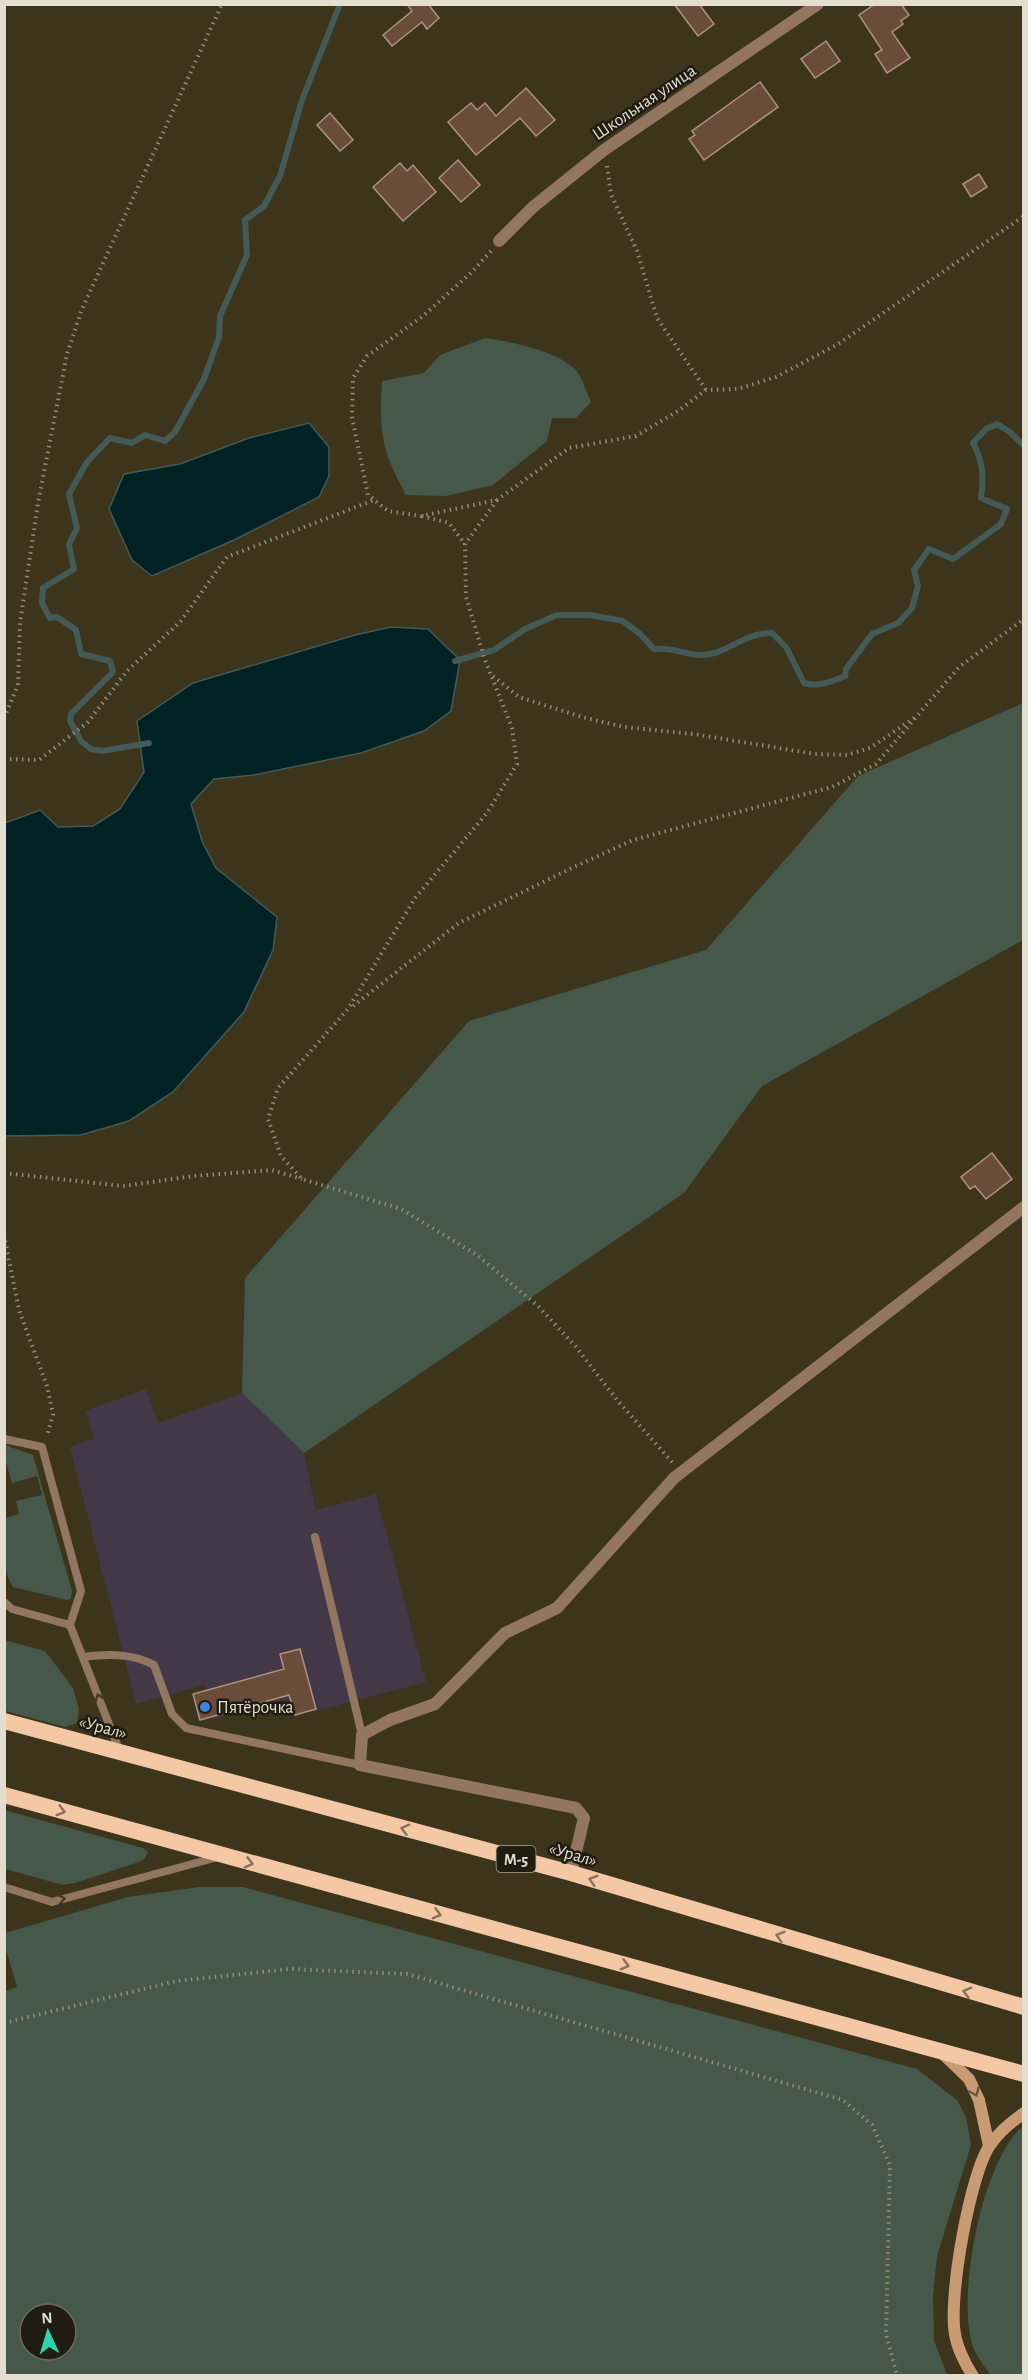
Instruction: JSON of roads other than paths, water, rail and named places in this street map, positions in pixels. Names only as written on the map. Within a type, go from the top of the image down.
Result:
[{"type":"highway","name":"«Урал»","points":[[4,1721],[571,1874],[1023,2007]]},
{"type":"highway","points":[[4,1795],[1023,2074]]},
{"type":"main road","points":[[939,2051],[969,2079],[979,2100],[989,2146]]},
{"type":"main road","points":[[973,2376],[955,2334],[954,2297],[957,2260],[973,2192],[989,2146],[1008,2124],[1023,2113]]},
{"type":"street","name":"Школьная улица","points":[[499,241],[533,207],[604,150],[818,4]]},
{"type":"street","points":[[571,1874],[584,1818],[576,1808],[360,1765],[362,1735],[390,1720],[435,1704],[505,1633],[557,1608],[682,1472],[1023,1207]]},
{"type":"lane","points":[[4,1439],[42,1447],[81,1591],[70,1625],[120,1752]]},
{"type":"lane","points":[[315,1537],[362,1735]]},
{"type":"lane","points":[[4,1602],[12,1609],[70,1625]]},
{"type":"lane","points":[[82,1657],[118,1655],[141,1658],[154,1665],[171,1714],[186,1728],[360,1765]]},
{"type":"lane","points":[[4,1887],[52,1902],[223,1856]]},
{"type":"water","points":[[309,423],[329,447],[329,476],[319,497],[234,540],[152,576],[132,560],[109,509],[124,474],[180,464],[249,438]]},
{"type":"water","points":[[391,627],[428,629],[460,660],[451,711],[424,731],[361,753],[254,775],[214,779],[191,804],[202,841],[216,868],[277,917],[273,950],[244,1012],[173,1092],[129,1121],[81,1135],[5,1136],[5,823],[40,810],[58,827],[93,826],[120,809],[144,772],[137,721],[193,683],[355,635]]},
{"type":"waterway","points":[[149,743],[102,751],[91,749],[81,741],[70,721],[71,714],[113,672],[110,661],[81,654],[76,630],[57,617],[50,618],[42,603],[43,588],[74,569],[69,544],[77,528],[69,494],[87,462],[110,438],[132,443],[145,435],[165,441],[175,432],[204,379],[219,337],[220,316],[247,255],[245,220],[264,206],[280,176],[302,100],[340,4]]},
{"type":"waterway","points":[[455,661],[494,650],[525,629],[557,615],[590,615],[623,621],[654,649],[668,649],[694,655],[718,652],[752,637],[772,633],[786,647],[804,683],[820,684],[835,680],[845,676],[846,669],[872,634],[898,623],[912,608],[918,586],[914,570],[929,549],[953,559],[1001,524],[1007,509],[981,498],[982,470],[973,443],[986,429],[997,424],[1010,432],[1024,446]]},
{"type":"place","name":"Пятёрочка","points":[[205,1707]]}]
